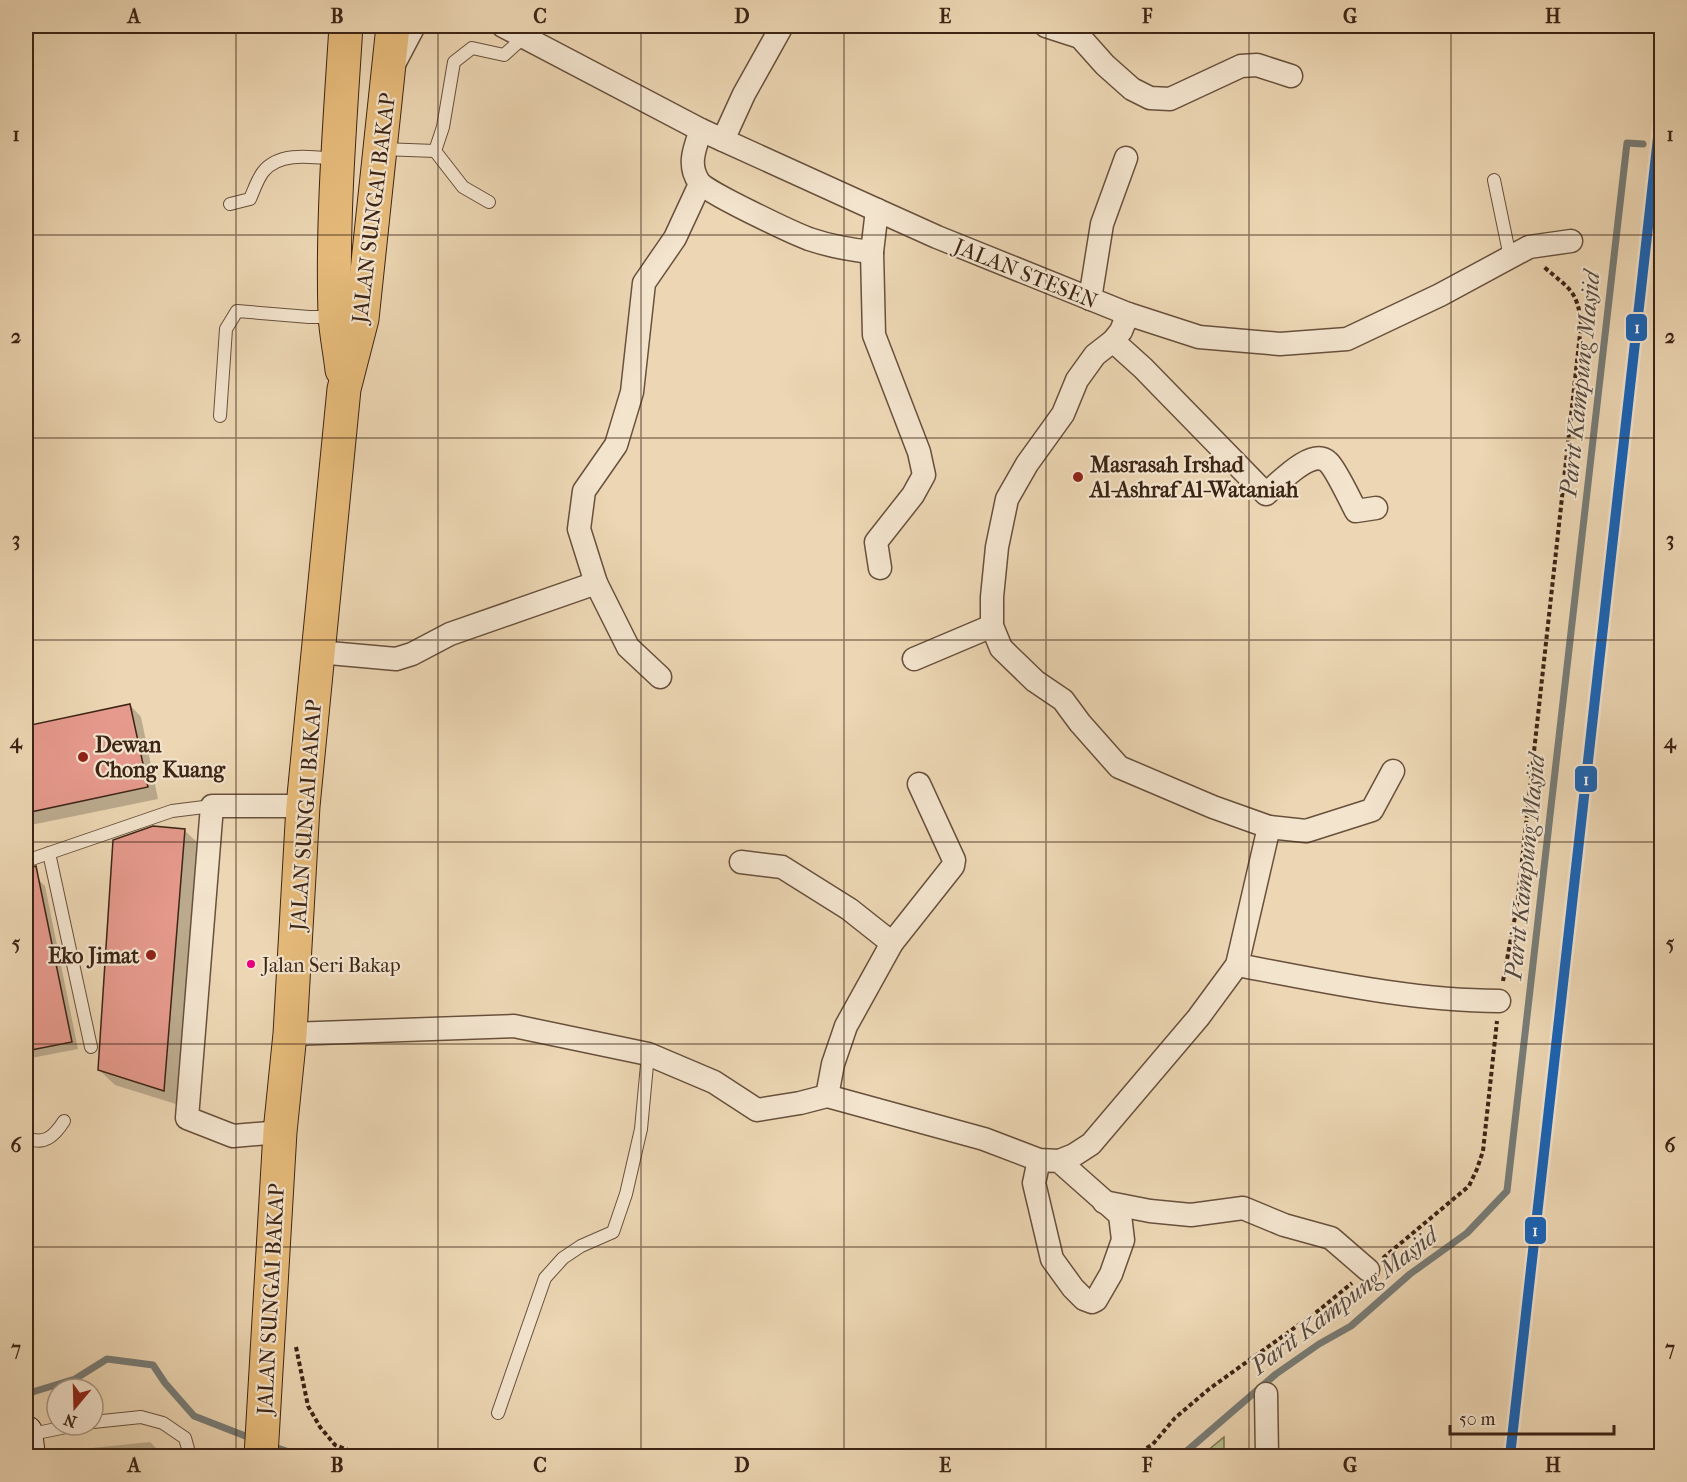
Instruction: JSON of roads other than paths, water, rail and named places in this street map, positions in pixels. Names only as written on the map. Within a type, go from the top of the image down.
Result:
[{"type":"highway","name":"JALAN SUNGAI BAKAP","points":[[261,1456],[280,1132],[290,1035],[303,806],[344,389],[345,299],[337,214],[346,26]]},
{"type":"highway","name":"JALAN SUNGAI BAKAP","points":[[345,299],[373,221],[393,26]]},
{"type":"main road","points":[[26,1434],[29,1456]]},
{"type":"street","points":[[388,75],[414,26]]},
{"type":"street","name":"JALAN STESEN","points":[[503,26],[701,130],[937,237],[1128,315],[1199,337],[1280,344],[1347,339],[1440,295],[1519,252],[1571,241]]},
{"type":"street","points":[[723,140],[744,94],[782,26]]},
{"type":"street","points":[[1046,26],[1080,37],[1105,65],[1132,89],[1150,98],[1170,99],[1241,66],[1251,64],[1290,76]]},
{"type":"street","points":[[701,130],[693,152],[693,170],[700,184],[808,239],[849,250],[872,252]]},
{"type":"street","points":[[1090,299],[1102,224],[1126,158]]},
{"type":"street","points":[[660,677],[628,647],[596,583],[579,529],[584,491],[616,445],[632,392],[644,284],[675,238],[700,184]]},
{"type":"street","points":[[877,210],[872,252],[874,335],[919,452],[924,475],[913,495],[876,542],[880,568]]},
{"type":"street","points":[[1128,315],[1122,332],[1095,355],[1077,380],[1064,414],[1027,464],[1007,499],[997,547],[992,626],[1001,648],[1035,681],[1063,700],[1119,767],[1213,807],[1269,827],[1306,831],[1372,810],[1393,771]]},
{"type":"street","points":[[1113,340],[1266,494],[1305,461],[1321,458],[1329,462],[1356,511],[1376,508]]},
{"type":"street","points":[[318,652],[396,658],[412,654],[450,634],[596,583]]},
{"type":"street","points":[[914,659],[992,626]]},
{"type":"street","points":[[827,1096],[833,1064],[846,1026],[892,943],[953,866],[954,861],[919,784]]},
{"type":"street","points":[[280,1132],[233,1136],[187,1118],[212,807],[303,806]]},
{"type":"street","points":[[290,1035],[514,1026],[648,1054],[714,1082],[757,1110],[827,1096],[984,1139],[1049,1160],[1119,1215],[1123,1240],[1111,1274],[1096,1300],[1092,1302],[1084,1299],[1073,1288],[1052,1259],[1034,1183],[1049,1160],[1074,1155],[1091,1144],[1198,1018],[1237,965],[1269,827]]},
{"type":"street","points":[[741,862],[782,867],[849,909],[892,943]]},
{"type":"street","points":[[1237,965],[1400,992],[1467,1001],[1499,1001]]},
{"type":"street","points":[[1104,1202],[1191,1215],[1243,1208],[1284,1226],[1331,1238],[1368,1270]]},
{"type":"street","points":[[1266,1394],[1267,1456]]},
{"type":"lane","points":[[435,151],[444,127],[454,62],[472,48],[504,55],[524,37]]},
{"type":"lane","points":[[381,149],[435,151]]},
{"type":"lane","points":[[435,151],[463,187],[489,202]]},
{"type":"lane","points":[[230,204],[250,199],[263,172],[275,162],[300,156],[338,159]]},
{"type":"lane","points":[[1494,180],[1519,252]]},
{"type":"lane","points":[[220,416],[226,329],[237,311],[309,317],[345,299]]},
{"type":"lane","points":[[26,861],[172,811],[212,807]]},
{"type":"lane","points":[[49,853],[91,1047]]},
{"type":"lane","points":[[498,1413],[545,1278],[563,1258],[581,1246],[612,1232],[626,1194],[641,1130],[648,1054]]},
{"type":"lane","points":[[26,1137],[31,1140],[45,1139],[55,1135],[64,1121]]},
{"type":"lane","points":[[105,1421],[141,1417],[163,1423],[185,1438],[190,1456]]},
{"type":"lane","points":[[26,1434],[45,1431]]},
{"type":"waterway","name":"Parit Kampung Masjid","points":[[1181,1456],[1276,1374],[1319,1344],[1351,1326],[1410,1274],[1467,1233],[1507,1191],[1627,143],[1643,144]]},
{"type":"waterway","name":"Parit Kampung Masjid","points":[[26,1394],[75,1379],[107,1359],[153,1365],[165,1383],[194,1416],[253,1439]]},
{"type":"waterway","name":"Parit Kampung Masjid","points":[[269,1445],[300,1456]]},
{"type":"place","name":"Masrasah Irshad Al-Ashraf Al-Wataniah","points":[[1078,477]]},
{"type":"place","name":"Dewan Chong Kuang","points":[[83,757]]},
{"type":"place","name":"Eko Jimat","points":[[151,955]]},
{"type":"place","name":"Jalan Seri Bakap","points":[[251,964]]}]
